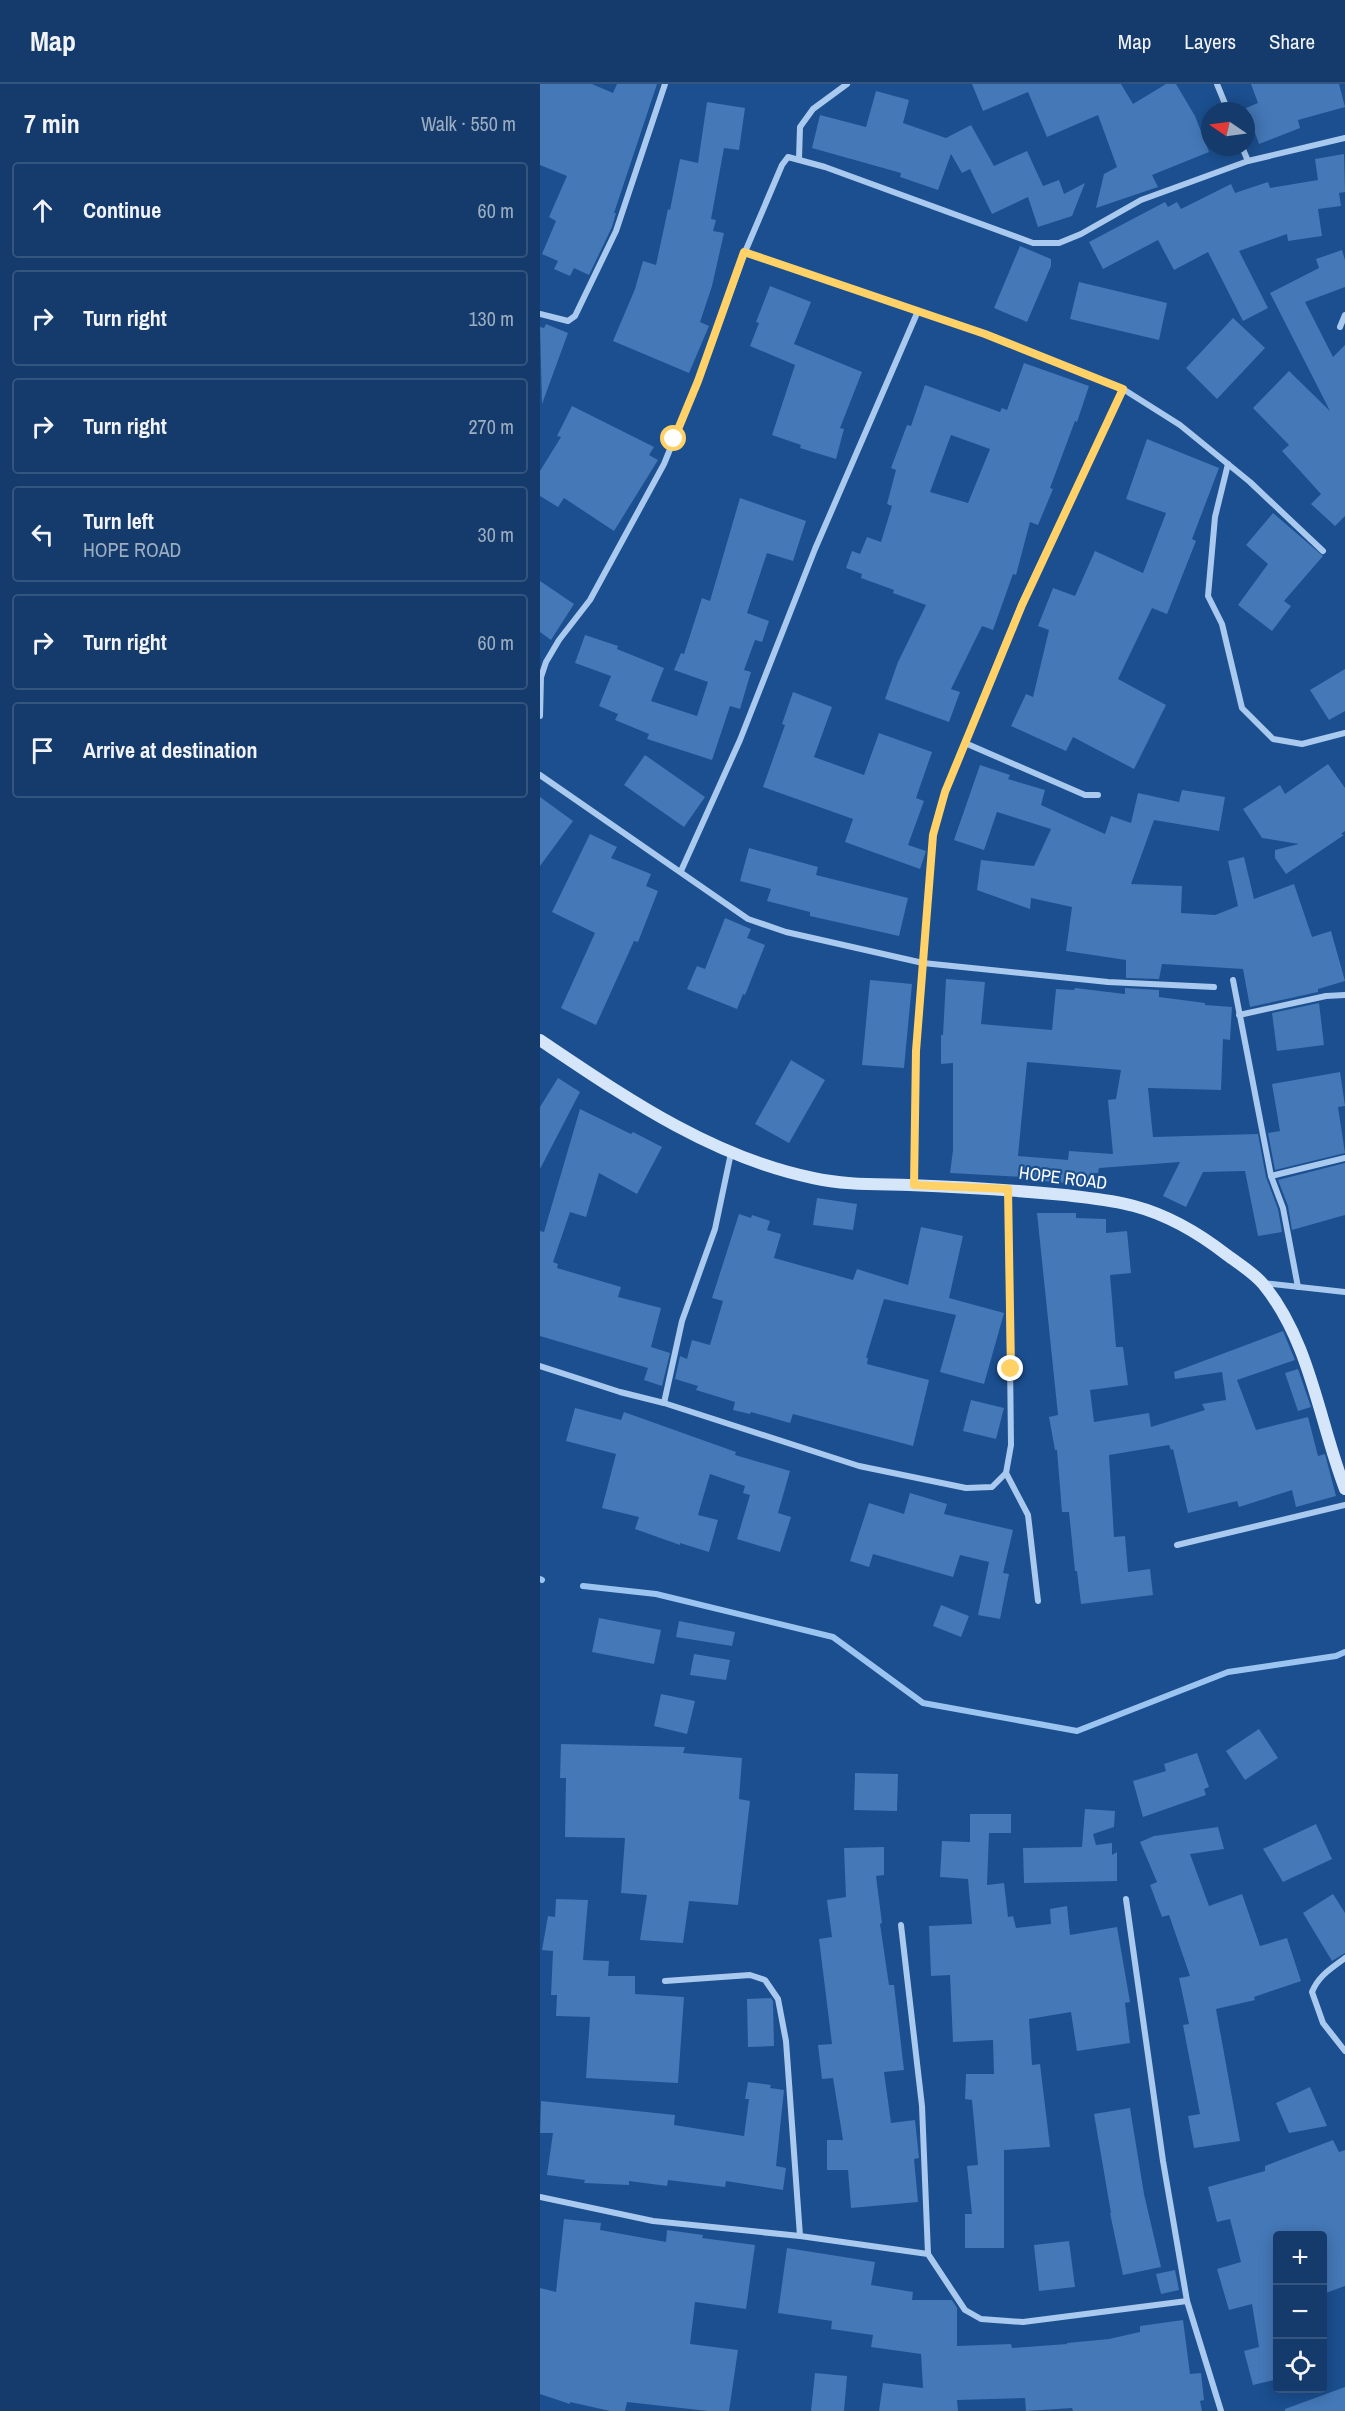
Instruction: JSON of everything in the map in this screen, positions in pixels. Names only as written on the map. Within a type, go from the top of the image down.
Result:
[{"type":"street","points":[[540,314],[568,321],[575,316],[616,231],[665,84]]},
{"type":"street","points":[[799,159],[800,127],[813,109],[847,84]]},
{"type":"street","points":[[1217,84],[1224,102]]},
{"type":"street","points":[[540,716],[541,677],[546,662],[559,640],[590,600],[654,484],[698,381],[744,252],[782,165],[788,157],[1033,243],[1059,243],[1081,234],[1142,201],[1248,161],[1345,138]]},
{"type":"street","points":[[1246,156],[1248,161]]},
{"type":"street","points":[[744,252],[1036,353],[1123,389],[1180,425],[1228,464],[1323,551]]},
{"type":"street","points":[[681,871],[740,740],[815,549],[918,311]]},
{"type":"street","points":[[1340,327],[1345,315]]},
{"type":"street","points":[[914,1185],[916,1051],[933,835],[945,792],[1022,605],[1123,389]]},
{"type":"street","points":[[1228,464],[1215,517],[1208,596],[1222,624],[1242,708],[1273,739],[1302,744],[1345,733]]},
{"type":"street","points":[[965,743],[1085,795],[1098,795]]},
{"type":"street","points":[[540,775],[748,919],[786,932],[923,963],[1108,982],[1214,987]]},
{"type":"street","points":[[1233,980],[1249,1052],[1252,1086],[1263,1127],[1271,1176],[1283,1208],[1298,1287]]},
{"type":"street","points":[[1239,1015],[1326,996],[1345,995]]},
{"type":"street","name":"HOPE ROAD","points":[[540,1040],[672,1124],[731,1153],[813,1178],[838,1182],[1008,1189],[1091,1198],[1135,1206],[1177,1222],[1212,1244],[1262,1282],[1290,1327],[1309,1372],[1332,1456],[1345,1489]]},
{"type":"street","points":[[664,1403],[682,1321],[715,1229],[731,1153]]},
{"type":"street","points":[[1271,1176],[1345,1158]]},
{"type":"street","points":[[540,1366],[859,1466],[966,1488],[992,1486],[1006,1473],[1011,1444],[1008,1189]]},
{"type":"street","points":[[1262,1282],[1345,1292]]},
{"type":"street","points":[[1006,1473],[1028,1515],[1038,1601]]},
{"type":"street","points":[[1177,1545],[1345,1505]]},
{"type":"street","points":[[1126,1899],[1162,2161],[1187,2301],[1221,2411]]},
{"type":"street","points":[[901,1925],[922,2106],[928,2254],[965,2310],[981,2319],[1023,2322],[1187,2301]]},
{"type":"street","points":[[1345,1958],[1323,1973],[1312,1992],[1323,2024],[1345,2051]]},
{"type":"street","points":[[665,1981],[750,1975],[765,1980],[778,1999],[786,2041],[800,2236]]},
{"type":"street","points":[[540,2197],[653,2221],[800,2236],[928,2254]]},
{"type":"building","points":[[540,84],[592,84],[613,93],[617,84],[657,84],[614,213],[616,213],[612,227],[589,275],[574,268],[570,276],[554,269],[558,261],[542,254],[556,221],[549,217],[567,176],[540,165]]},
{"type":"building","points":[[972,84],[1121,84],[1133,104],[1166,84],[1176,84],[1195,116],[1201,131],[1201,155],[1152,175],[1158,187],[1096,208],[1104,174],[1117,167],[1098,115],[1047,137],[1028,92],[983,111]]},
{"type":"building","points":[[1251,84],[1339,84],[1345,107],[1298,120],[1300,128],[1259,144],[1255,133],[1255,104],[1258,103]]},
{"type":"building","points":[[876,91],[909,100],[903,123],[946,138],[971,125],[994,166],[1027,151],[1043,186],[1059,180],[1064,194],[1085,183],[1072,216],[1038,227],[1028,197],[992,214],[970,169],[962,173],[951,154],[938,190],[900,177],[901,173],[812,148],[820,115],[866,127]]},
{"type":"building","points":[[707,102],[745,108],[739,150],[724,148],[711,219],[716,220],[713,231],[724,233],[712,286],[700,322],[709,326],[689,373],[613,341],[635,289],[643,261],[656,265],[680,159],[698,163]]},
{"type":"building","points":[[1344,154],[1345,192],[1339,193],[1341,206],[1318,209],[1322,236],[1288,241],[1287,234],[1239,251],[1268,308],[1243,321],[1208,252],[1174,270],[1158,240],[1103,269],[1089,242],[1165,202],[1168,207],[1177,202],[1181,209],[1231,184],[1235,193],[1268,182],[1270,188],[1318,180],[1315,159]]},
{"type":"building","points":[[1020,246],[1051,259],[1051,266],[1027,322],[994,308]]},
{"type":"building","points":[[1342,250],[1345,260],[1345,287],[1305,302],[1333,357],[1345,345],[1345,516],[1335,526],[1311,504],[1321,494],[1282,451],[1289,445],[1253,408],[1289,371],[1330,411],[1270,293],[1319,268],[1316,259]]},
{"type":"building","points":[[1079,282],[1167,303],[1159,340],[1070,319]]},
{"type":"building","points":[[770,286],[811,302],[794,344],[862,372],[840,428],[844,429],[836,459],[800,448],[801,445],[772,435],[795,365],[750,346],[759,323],[756,322]]},
{"type":"building","points":[[1233,318],[1265,348],[1217,399],[1186,368]]},
{"type":"building","points":[[546,324],[568,333],[542,404],[540,327],[544,328]]},
{"type":"building","points":[[1024,363],[1089,386],[1038,525],[1030,522],[1016,575],[1013,574],[993,630],[982,626],[951,689],[960,692],[949,722],[885,699],[898,662],[926,605],[893,593],[894,590],[861,578],[862,574],[846,568],[852,551],[860,554],[867,537],[881,542],[892,506],[887,504],[896,470],[891,468],[907,425],[911,426],[925,385],[1000,412],[1002,408],[1007,410]],"holes":[[[951,435],[990,449],[968,503],[930,492]]]},
{"type":"building","points":[[572,406],[654,447],[649,455],[658,460],[614,531],[564,498],[558,507],[540,496],[540,471],[561,437],[557,436]]},
{"type":"building","points":[[1147,439],[1219,468],[1192,539],[1196,541],[1167,614],[1152,608],[1118,679],[1166,705],[1134,769],[1073,737],[1066,751],[1011,726],[1026,694],[1033,697],[1049,630],[1038,626],[1053,588],[1075,596],[1095,551],[1143,573],[1166,513],[1126,499]]},
{"type":"building","points":[[740,498],[806,521],[793,561],[767,553],[747,613],[769,621],[762,642],[755,640],[744,670],[751,672],[740,709],[730,706],[712,760],[647,739],[649,734],[615,720],[618,714],[599,706],[611,676],[575,663],[585,635],[618,646],[617,649],[664,668],[651,701],[697,716],[708,682],[674,670],[681,653],[684,654],[702,598],[710,601]]},
{"type":"building","points":[[1273,513],[1323,556],[1284,601],[1291,606],[1272,631],[1238,605],[1268,564],[1246,545]]},
{"type":"building","points":[[540,581],[574,604],[551,640],[540,632]]},
{"type":"building","points":[[1345,669],[1345,711],[1329,720],[1310,690]]},
{"type":"building","points":[[793,692],[832,707],[814,757],[864,775],[879,733],[932,752],[916,798],[924,801],[908,845],[926,851],[920,869],[845,842],[853,819],[763,787],[785,725],[782,724]]},
{"type":"building","points":[[645,755],[705,797],[684,827],[624,785]]},
{"type":"building","points":[[1328,764],[1345,788],[1345,831],[1341,834],[1344,835],[1286,874],[1275,858],[1275,850],[1299,844],[1262,838],[1243,809],[1280,785],[1285,794]]},
{"type":"building","points":[[980,765],[1010,775],[1008,779],[1045,790],[1041,805],[1105,834],[1111,816],[1131,823],[1138,793],[1179,802],[1182,790],[1225,797],[1219,831],[1154,820],[1131,884],[1182,886],[1181,913],[1215,915],[1238,906],[1228,861],[1244,857],[1254,899],[1294,884],[1312,937],[1331,931],[1345,981],[1318,989],[1318,992],[1250,1007],[1243,969],[1162,964],[1159,979],[1126,978],[1126,960],[1066,951],[1072,907],[1031,898],[1030,909],[977,890],[981,860],[1034,866],[1051,829],[997,812],[984,850],[954,840]]},
{"type":"building","points":[[540,797],[573,821],[540,866]]},
{"type":"building","points":[[590,834],[617,847],[611,858],[651,874],[646,886],[658,891],[638,942],[634,941],[596,1025],[561,1008],[595,933],[552,912]]},
{"type":"building","points":[[749,848],[818,867],[816,875],[908,898],[899,936],[810,916],[810,912],[767,901],[771,889],[740,881]]},
{"type":"building","points":[[725,918],[751,929],[747,938],[765,945],[737,1009],[687,989],[697,966],[705,969]]},
{"type":"building","points":[[946,979],[985,982],[981,1024],[1052,1030],[1056,989],[1074,990],[1075,988],[1125,994],[1125,988],[1159,990],[1159,997],[1232,1007],[1230,1040],[1223,1039],[1221,1090],[1148,1088],[1153,1137],[1258,1134],[1266,1177],[1278,1209],[1282,1232],[1258,1236],[1245,1171],[1203,1172],[1186,1207],[1163,1196],[1180,1162],[1099,1168],[1098,1173],[1092,1173],[1091,1185],[1041,1181],[1041,1178],[950,1173],[953,1150],[953,1063],[941,1064],[941,1035],[943,1035]],"holes":[[[1027,1062],[1121,1070],[1116,1099],[1108,1100],[1113,1154],[1069,1151],[1068,1160],[1018,1156]]]},
{"type":"building","points":[[870,980],[912,984],[904,1068],[862,1065]]},
{"type":"building","points":[[1319,1003],[1324,1045],[1277,1051],[1272,1013]]},
{"type":"building","points":[[791,1060],[825,1080],[789,1143],[755,1124]]},
{"type":"building","points":[[1340,1072],[1345,1106],[1338,1107],[1345,1153],[1275,1170],[1268,1133],[1280,1131],[1272,1084]]},
{"type":"building","points":[[558,1078],[580,1092],[540,1169],[540,1107]]},
{"type":"building","points":[[580,1109],[662,1147],[637,1194],[599,1173],[586,1217],[570,1212],[553,1262],[558,1264],[557,1268],[621,1287],[618,1297],[661,1308],[651,1347],[670,1353],[662,1386],[644,1380],[648,1368],[540,1336],[540,1231],[544,1232]]},
{"type":"building","points":[[1345,1163],[1345,1215],[1292,1230],[1288,1206],[1278,1180]]},
{"type":"building","points":[[817,1198],[857,1204],[853,1230],[813,1225]]},
{"type":"building","points":[[1037,1213],[1076,1213],[1076,1218],[1106,1219],[1106,1233],[1127,1231],[1131,1273],[1110,1275],[1116,1347],[1123,1347],[1128,1385],[1090,1390],[1094,1422],[1149,1413],[1151,1427],[1205,1410],[1202,1404],[1226,1400],[1222,1372],[1175,1379],[1174,1372],[1283,1331],[1295,1360],[1237,1380],[1256,1430],[1308,1417],[1318,1456],[1325,1454],[1336,1496],[1296,1507],[1292,1490],[1239,1507],[1237,1501],[1188,1513],[1173,1449],[1171,1450],[1169,1445],[1109,1455],[1114,1537],[1125,1536],[1128,1572],[1150,1569],[1153,1595],[1081,1604],[1069,1512],[1062,1512],[1057,1450],[1055,1450],[1049,1417],[1058,1415]]},
{"type":"building","points":[[739,1214],[751,1218],[752,1215],[770,1221],[767,1230],[781,1234],[774,1258],[853,1280],[857,1269],[908,1285],[921,1227],[963,1236],[949,1298],[1004,1313],[984,1384],[940,1372],[956,1315],[884,1299],[866,1358],[868,1358],[867,1364],[929,1380],[913,1446],[793,1414],[790,1423],[751,1412],[750,1414],[733,1410],[735,1402],[696,1390],[698,1386],[675,1379],[680,1356],[687,1359],[692,1340],[710,1345],[723,1301],[712,1298]]},
{"type":"building","points":[[1298,1369],[1311,1407],[1298,1411],[1285,1373]]},
{"type":"building","points":[[971,1400],[1004,1408],[996,1439],[963,1431]]},
{"type":"building","points":[[575,1408],[621,1420],[624,1412],[736,1452],[735,1455],[790,1471],[778,1513],[791,1517],[780,1552],[737,1539],[750,1495],[743,1493],[745,1486],[710,1474],[698,1515],[718,1520],[709,1552],[680,1543],[680,1545],[635,1529],[639,1517],[602,1508],[616,1454],[566,1441]]},
{"type":"building","points":[[910,1493],[947,1504],[944,1514],[1013,1530],[1003,1573],[1009,1574],[1000,1619],[978,1615],[989,1562],[960,1555],[953,1577],[873,1554],[869,1567],[850,1561],[869,1503],[904,1514]]},
{"type":"building","points":[[941,1605],[969,1616],[961,1637],[933,1626]]},
{"type":"building","points":[[599,1618],[661,1630],[654,1664],[592,1652]]},
{"type":"building","points":[[679,1621],[735,1632],[732,1646],[676,1637]]},
{"type":"building","points":[[694,1654],[730,1660],[726,1680],[690,1675]]},
{"type":"building","points":[[661,1694],[695,1701],[687,1734],[654,1726]]},
{"type":"building","points":[[1259,1729],[1278,1758],[1245,1780],[1226,1751]]},
{"type":"building","points":[[561,1744],[685,1747],[683,1753],[742,1758],[739,1799],[750,1801],[738,1905],[689,1901],[683,1943],[640,1940],[647,1895],[621,1893],[625,1838],[565,1837],[566,1778],[560,1778]]},
{"type":"building","points":[[1197,1753],[1209,1787],[1204,1789],[1206,1795],[1143,1817],[1133,1781],[1166,1771],[1164,1764]]},
{"type":"building","points":[[855,1773],[898,1774],[897,1811],[854,1810]]},
{"type":"building","points":[[1085,1809],[1115,1811],[1114,1827],[1093,1834],[1096,1845],[1112,1843],[1112,1855],[1117,1852],[1117,1881],[1024,1883],[1023,1848],[1082,1847]]},
{"type":"building","points":[[970,1814],[1011,1814],[1011,1833],[989,1833],[987,1885],[1004,1883],[1008,1917],[1013,1916],[1016,1928],[1051,1924],[1050,1909],[1067,1906],[1070,1935],[1117,1927],[1130,2002],[1125,2003],[1130,2043],[1077,2051],[1071,2012],[1029,2019],[1032,2065],[1040,2064],[1050,2147],[1004,2150],[1004,2248],[965,2248],[965,2214],[972,2214],[967,2166],[978,2165],[972,2100],[965,2099],[966,2074],[994,2074],[993,2040],[953,2042],[950,1975],[931,1976],[929,1926],[972,1924],[968,1879],[940,1877],[942,1841],[970,1842]]},
{"type":"building","points":[[1316,1824],[1332,1859],[1283,1882],[1263,1849]]},
{"type":"building","points":[[1218,1827],[1224,1849],[1190,1854],[1209,1906],[1242,1894],[1260,1946],[1287,1938],[1301,1981],[1254,1997],[1255,2000],[1216,2009],[1240,2141],[1194,2148],[1188,2116],[1200,2114],[1183,2025],[1189,2024],[1179,1978],[1190,1976],[1169,1915],[1162,1917],[1150,1885],[1157,1882],[1140,1842],[1154,1836]]},
{"type":"building","points":[[884,1847],[884,1875],[876,1876],[882,1923],[880,1924],[889,1985],[894,1985],[904,2070],[884,2072],[891,2123],[915,2120],[919,2158],[914,2159],[918,2202],[851,2208],[848,2170],[827,2170],[827,2140],[843,2140],[833,2078],[822,2079],[818,2045],[832,2044],[819,1939],[832,1937],[827,1900],[846,1897],[844,1848]]},
{"type":"building","points":[[1333,1894],[1345,1913],[1345,1953],[1332,1961],[1303,1913]]},
{"type":"building","points":[[556,1899],[588,1900],[583,1960],[609,1961],[608,1976],[635,1976],[635,1994],[684,1997],[678,2083],[586,2078],[590,2017],[556,2016],[557,1995],[551,1995],[553,1951],[542,1950],[548,1916],[555,1917]]},
{"type":"building","points":[[771,1998],[773,2001],[774,2046],[748,2047],[747,1999]]},
{"type":"building","points":[[748,2082],[771,2085],[770,2088],[784,2090],[776,2166],[786,2168],[783,2190],[726,2181],[725,2187],[668,2180],[667,2186],[629,2181],[629,2185],[584,2183],[585,2180],[547,2175],[553,2133],[540,2133],[541,2101],[675,2115],[674,2125],[744,2136],[749,2099],[745,2099]]},
{"type":"building","points":[[1310,2087],[1327,2126],[1289,2133],[1276,2103]]},
{"type":"building","points":[[1130,2108],[1144,2194],[1161,2267],[1123,2275],[1110,2213],[1094,2114]]},
{"type":"building","points":[[1333,2140],[1339,2152],[1345,2150],[1345,2286],[1327,2293],[1327,2231],[1273,2231],[1273,2380],[1253,2385],[1244,2351],[1259,2347],[1252,2304],[1229,2310],[1217,2269],[1241,2262],[1230,2219],[1217,2222],[1208,2187],[1265,2171],[1265,2166]]},
{"type":"building","points":[[564,2219],[601,2223],[600,2230],[666,2242],[667,2230],[703,2235],[702,2238],[755,2245],[746,2309],[695,2302],[690,2344],[738,2350],[729,2411],[708,2411],[627,2402],[625,2411],[610,2411],[570,2402],[570,2404],[540,2394],[540,2288],[556,2292]]},
{"type":"building","points":[[1069,2241],[1075,2287],[1039,2291],[1034,2245]]},
{"type":"building","points":[[787,2248],[875,2262],[871,2285],[913,2292],[912,2300],[952,2300],[957,2308],[957,2346],[1011,2344],[1012,2348],[1067,2344],[1109,2339],[1140,2332],[1140,2326],[1183,2320],[1190,2374],[1201,2373],[1204,2400],[1200,2401],[1202,2411],[1073,2411],[1072,2408],[1026,2411],[1025,2398],[957,2400],[958,2411],[879,2411],[883,2383],[923,2388],[921,2354],[871,2347],[873,2335],[831,2329],[832,2321],[778,2313]]},
{"type":"building","points":[[1175,2270],[1179,2290],[1161,2294],[1156,2274]]},
{"type":"building","points":[[815,2373],[847,2376],[844,2411],[811,2411]]},
{"type":"building","points":[[1345,2387],[1345,2411],[1285,2411],[1285,2409]]},
{"type":"waterway","points":[[583,1586],[656,1594],[833,1637],[923,1703],[1077,1731],[1228,1672],[1336,1656],[1345,1652]]},
{"type":"route","points":[[674,439],[698,381],[744,252],[985,334],[1123,389],[1022,605],[945,792],[933,835],[930,861],[916,1051],[914,1185],[1008,1189],[1011,1369]]}]
